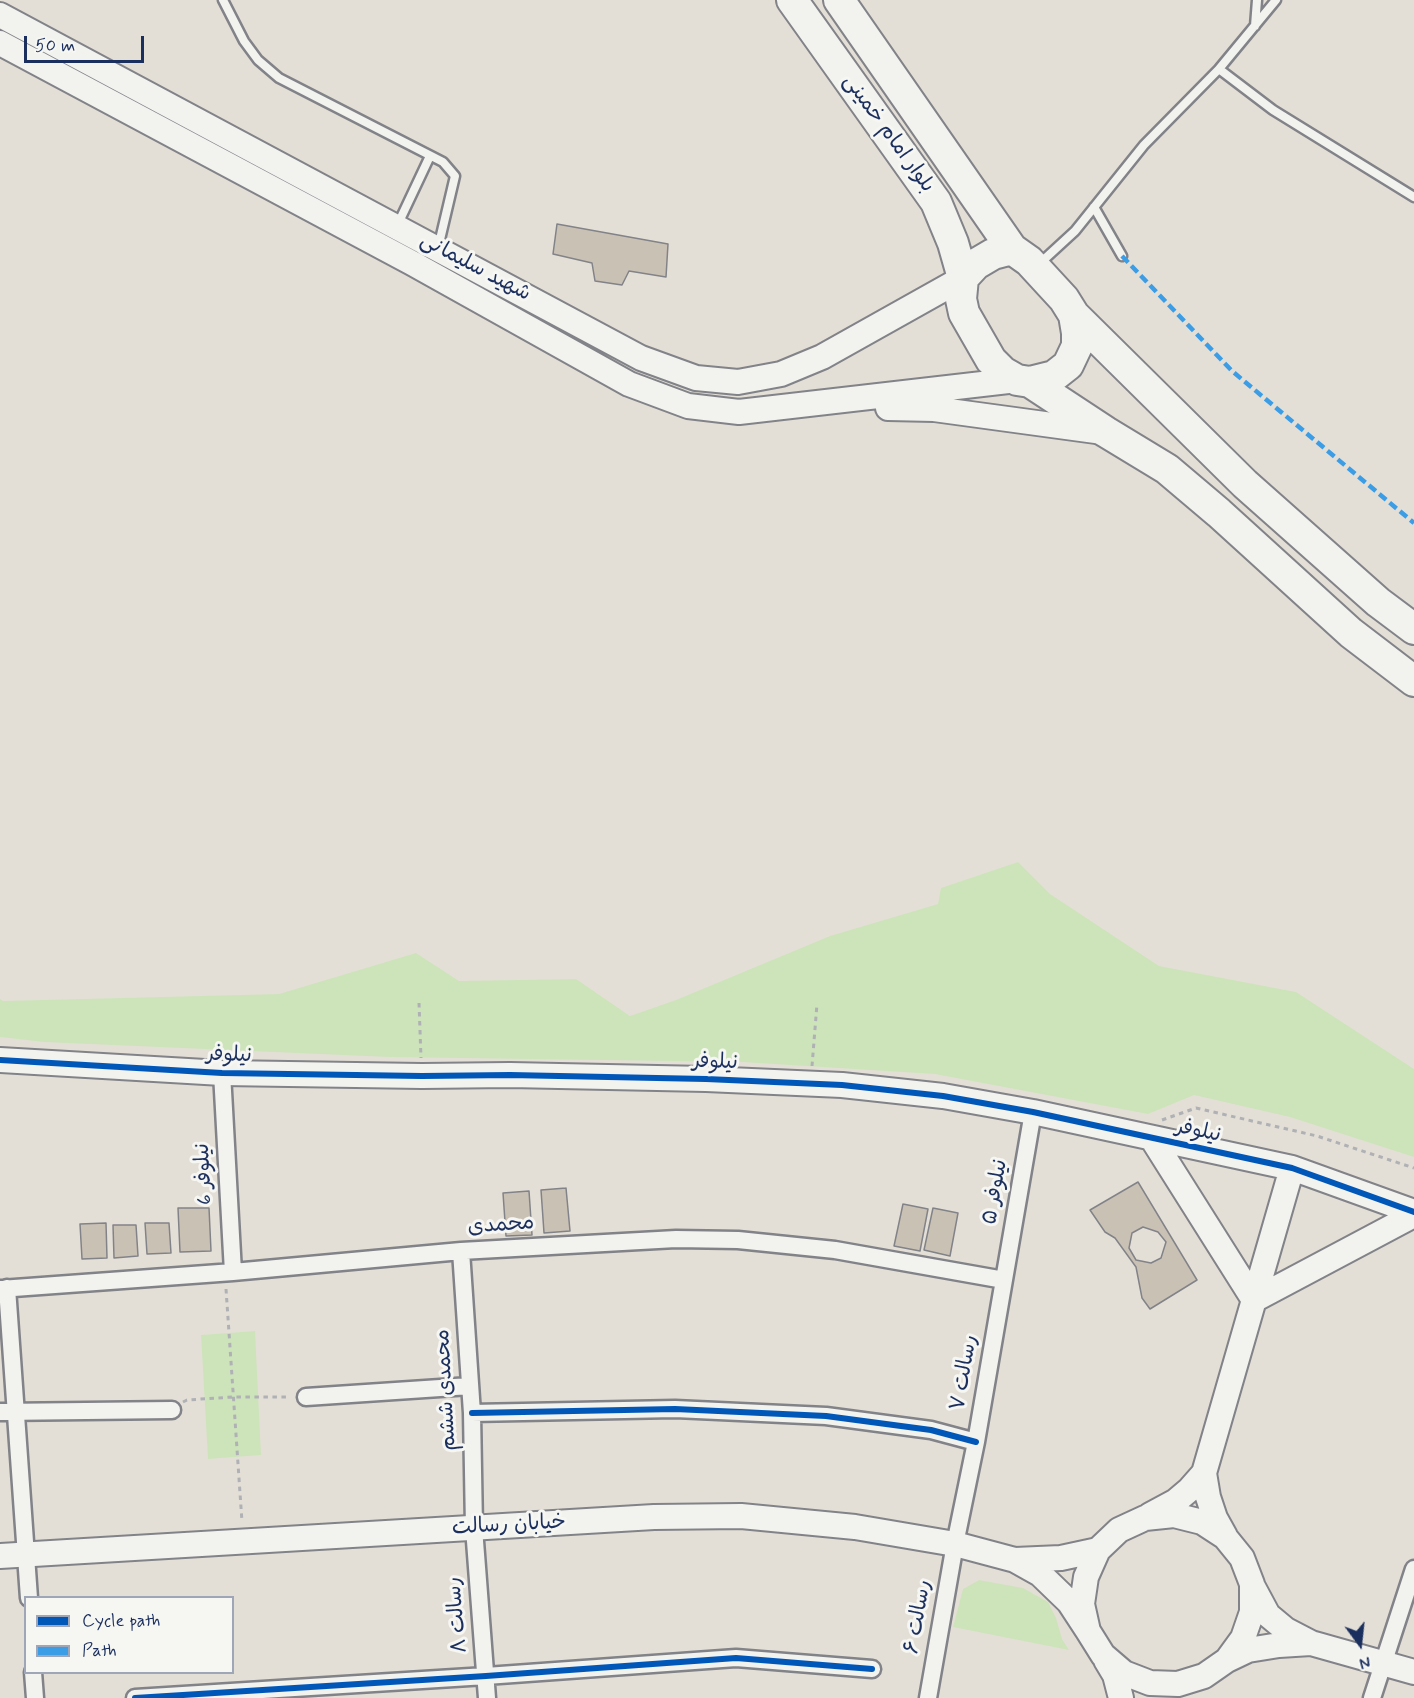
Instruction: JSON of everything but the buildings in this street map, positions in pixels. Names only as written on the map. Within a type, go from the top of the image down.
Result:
[{"type":"highway","name":"بلوار امام خمینی","points":[[792,0],[936,202],[953,243],[963,278]]},
{"type":"highway","name":"بلوار امام خمینی","points":[[839,0],[1024,258]]},
{"type":"highway","points":[[1414,629],[1378,602],[1245,484],[1074,315],[1064,299],[1024,258],[993,254],[976,264],[963,278],[961,299],[964,313],[991,360],[1003,372],[1023,381],[1167,469],[1352,633],[1414,681]]},
{"type":"highway","points":[[1023,381],[1054,376],[1068,366],[1077,346],[1074,315]]},
{"type":"main road","name":"شهید سلیمانی","points":[[0,15],[641,358],[696,378],[738,382],[781,374],[822,357],[963,278]]},
{"type":"main road","points":[[0,43],[427,271],[629,384],[688,406],[739,412],[1023,381]]},
{"type":"main road","points":[[386,249],[397,226]]},
{"type":"main road","points":[[427,271],[438,248]]},
{"type":"main road","points":[[810,405],[934,409],[1106,432]]},
{"type":"main road","name":"نیلوفر","points":[[0,1060],[222,1073],[510,1075],[811,1083],[943,1096],[1033,1112],[1153,1140],[1292,1168],[1414,1213]]},
{"type":"main road","points":[[1153,1140],[1254,1300]]},
{"type":"main road","points":[[1088,1631],[1082,1604],[1086,1577],[1098,1550],[1119,1530],[1176,1501],[1204,1473],[1292,1168]]},
{"type":"main road","points":[[1254,1300],[1414,1213]]},
{"type":"main road","points":[[1204,1473],[1211,1508],[1226,1537],[1242,1558],[1268,1615],[1286,1630],[1311,1643],[1414,1672]]},
{"type":"main road","points":[[1145,1518],[1174,1515],[1202,1522],[1226,1537]]},
{"type":"main road","name":"خیابان رسالت","points":[[0,1556],[654,1517],[741,1516],[855,1527],[955,1544],[1015,1560]]},
{"type":"main road","points":[[1015,1560],[1061,1558],[1098,1550]]},
{"type":"main road","points":[[1015,1560],[1040,1574],[1069,1602],[1115,1676],[1121,1698]]},
{"type":"main road","points":[[1227,1660],[1244,1638],[1252,1612],[1252,1584]]},
{"type":"main road","points":[[1152,1698],[1178,1684],[1204,1676],[1227,1660],[1248,1650],[1311,1643]]},
{"type":"main road","points":[[1103,1655],[1124,1673],[1150,1683],[1178,1684]]},
{"type":"street","name":"نیلوفر 6","points":[[222,1073],[229,1273]]},
{"type":"street","name":"نیلوفر ۵","points":[[1004,1280],[1033,1112]]},
{"type":"street","name":"محمدی","points":[[4,1288],[229,1273],[461,1251],[601,1242],[738,1240],[835,1250],[1004,1280]]},
{"type":"street","name":"محمدی ششم","points":[[461,1251],[472,1413],[474,1528]]},
{"type":"street","name":"رسالت ۷","points":[[955,1544],[976,1442],[1004,1280]]},
{"type":"street","points":[[4,1288],[8,1411],[29,1596]]},
{"type":"street","points":[[306,1397],[470,1386]]},
{"type":"street","points":[[472,1413],[675,1409],[826,1416],[931,1430],[976,1442]]},
{"type":"street","points":[[8,1411],[172,1410]]},
{"type":"street","name":"۸ رسالت","points":[[474,1528],[487,1698]]},
{"type":"street","name":"رسالت ۶","points":[[927,1698],[955,1544]]},
{"type":"street","points":[[1372,1698],[1414,1569]]},
{"type":"street","points":[[135,1698],[736,1658],[872,1669]]},
{"type":"street","points":[[33,1674],[35,1698]]},
{"type":"lane","points":[[223,0],[244,41],[258,60],[279,78],[443,162],[455,176],[438,248]]},
{"type":"lane","points":[[1255,27],[1257,0]]},
{"type":"lane","points":[[1024,258],[1075,231],[1144,145],[1219,69],[1276,0]]},
{"type":"lane","points":[[1219,69],[1274,110],[1414,198]]},
{"type":"lane","points":[[397,226],[430,156]]},
{"type":"lane","points":[[1094,207],[1122,256]]},
{"type":"path","points":[[419,1003],[422,1076]]},
{"type":"path","points":[[811,1083],[817,1004]]},
{"type":"path","points":[[229,1273],[233,1397],[243,1542]]},
{"type":"path","points":[[172,1410],[187,1400],[233,1397],[306,1397]]},
{"type":"green space","points":[[1018,862],[1050,894],[1159,966],[1296,992],[1414,1069],[1414,1157],[1290,1117],[1194,1095],[1148,1114],[935,1074],[742,1062],[389,1057],[44,1042],[0,1037],[0,999],[3,1001],[279,994],[416,953],[459,981],[576,979],[630,1016],[676,1000],[830,936],[938,904],[941,888]]},
{"type":"green space","points":[[255,1331],[261,1455],[208,1459],[201,1335]]},
{"type":"green space","points":[[979,1580],[1023,1588],[1048,1602],[1056,1618],[1062,1639],[1069,1650],[953,1627],[963,1589]]},
{"type":"marked path","points":[[1122,256],[1232,371],[1414,523]]},
{"type":"cycle path","points":[[0,1060],[222,1073],[510,1075],[706,1079],[842,1085],[943,1096],[1033,1112],[1292,1168],[1414,1212]]},
{"type":"cycle path","points":[[472,1413],[675,1409],[826,1416],[931,1430],[976,1442]]},
{"type":"cycle path","points":[[135,1698],[736,1658],[872,1669]]}]
